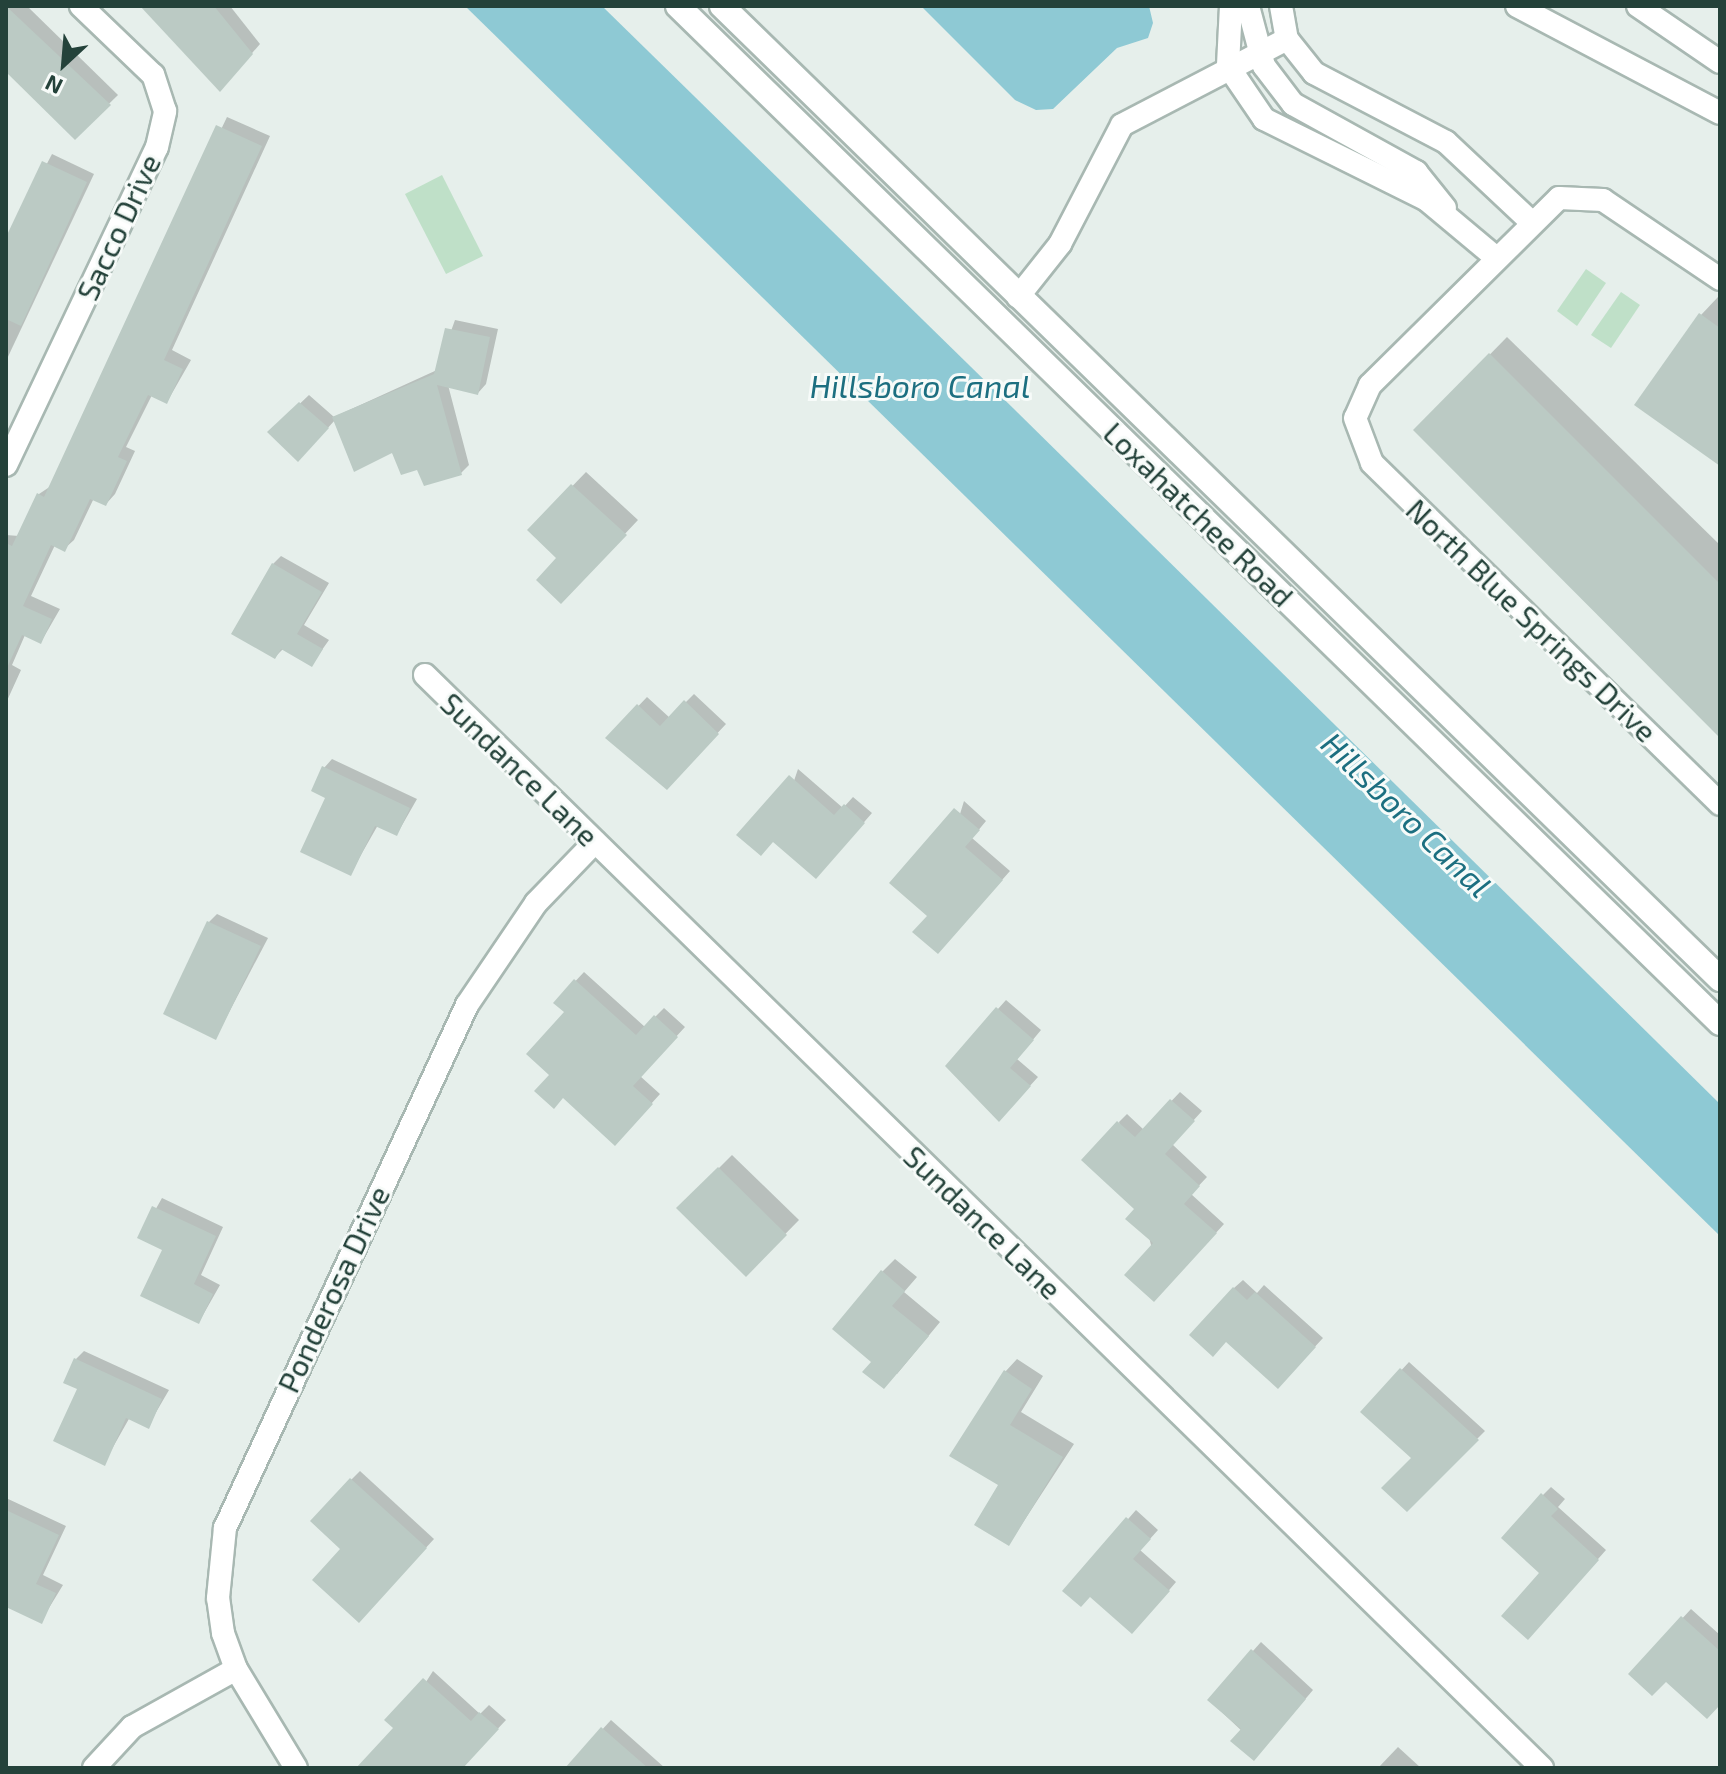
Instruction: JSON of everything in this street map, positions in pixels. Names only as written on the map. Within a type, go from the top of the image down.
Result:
[{"type":"main road","name":"Loxahatchee Road","points":[[678,6],[1720,1023]]},
{"type":"main road","name":"Loxahatchee Road","points":[[722,6],[1720,979]]},
{"type":"street","name":"Sacco Drive","points":[[6,465],[157,147],[165,111],[153,75],[81,6]]},
{"type":"street","points":[[1231,6],[1228,66],[1273,127],[1450,214]]},
{"type":"street","points":[[1248,6],[1258,53],[1302,113],[1389,157],[1423,178],[1450,214],[1494,256],[1549,203],[1579,193],[1613,205],[1720,279]]},
{"type":"street","points":[[1281,6],[1287,39],[1325,81],[1458,151],[1529,220]]},
{"type":"street","points":[[1517,6],[1720,113]]},
{"type":"street","points":[[1638,6],[1720,62]]},
{"type":"street","points":[[1018,297],[1060,244],[1122,125],[1228,66],[1287,39]]},
{"type":"street","points":[[1380,178],[1406,121]]},
{"type":"street","name":"North Blue Springs Drive","points":[[1494,256],[1370,385],[1356,429],[1372,463],[1720,804]]},
{"type":"street","name":"Sundance Lane","points":[[425,675],[1542,1768]]},
{"type":"street","name":"Ponderosa Drive","points":[[296,1768],[236,1669],[218,1598],[225,1528],[237,1495],[467,1005],[536,903],[595,842]]},
{"type":"street","points":[[94,1768],[132,1727],[236,1669]]},
{"type":"green space","points":[[442,175],[483,256],[446,274],[405,194]]},
{"type":"green space","points":[[1586,269],[1606,283],[1577,326],[1557,311]]},
{"type":"green space","points":[[1621,292],[1640,305],[1611,348],[1591,335]]},
{"type":"water","name":"Hillsboro Canal","points":[[465,6],[602,6],[1015,410],[1720,1104],[1720,1236]]},
{"type":"water","points":[[921,6],[1149,6],[1153,23],[1148,38],[1117,48],[1053,109],[1036,110],[1015,100]]},
{"type":"building","points":[[6,6],[111,105],[75,140],[6,72]]},
{"type":"building","points":[[140,6],[214,6],[253,54],[220,92]]},
{"type":"building","points":[[216,125],[262,146],[164,360],[183,369],[167,404],[148,395],[118,457],[127,461],[106,506],[90,499],[65,552],[51,545],[23,606],[52,619],[41,644],[22,635],[6,670],[6,543],[12,546],[37,493],[44,497]]},
{"type":"building","points":[[42,161],[87,182],[21,326],[6,319],[6,237]]},
{"type":"building","points":[[1699,313],[1720,328],[1720,466],[1634,405]]},
{"type":"building","points":[[445,328],[490,337],[478,395],[437,385],[462,475],[424,486],[417,470],[401,475],[392,453],[354,472],[332,417],[434,374]]},
{"type":"building","points":[[1489,353],[1720,584],[1720,738],[1413,430]]},
{"type":"building","points":[[299,402],[329,428],[298,462],[267,432]]},
{"type":"building","points":[[571,484],[627,535],[561,604],[536,580],[556,558],[527,530]]},
{"type":"building","points":[[272,563],[322,592],[297,634],[323,649],[312,667],[281,649],[275,659],[231,634]]},
{"type":"building","points":[[684,700],[719,734],[667,790],[605,738],[637,704],[660,726]]},
{"type":"building","points":[[322,766],[410,808],[397,836],[375,826],[351,876],[300,852],[325,798],[311,791]]},
{"type":"building","points":[[789,775],[834,815],[844,804],[865,823],[816,879],[773,842],[761,856],[736,835]]},
{"type":"building","points":[[954,808],[980,830],[965,847],[1003,880],[938,954],[912,932],[927,916],[889,883]]},
{"type":"building","points":[[207,921],[261,946],[216,1040],[163,1014]]},
{"type":"building","points":[[574,979],[636,1035],[654,1015],[678,1037],[633,1086],[653,1104],[615,1146],[563,1098],[554,1109],[534,1091],[549,1075],[526,1054],[564,1012],[553,1003]]},
{"type":"building","points":[[996,1007],[1034,1040],[1010,1068],[1031,1086],[999,1122],[945,1066]]},
{"type":"building","points":[[1170,1099],[1195,1121],[1165,1154],[1200,1186],[1184,1204],[1217,1233],[1154,1302],[1124,1275],[1153,1243],[1125,1219],[1134,1209],[1081,1160],[1117,1121],[1135,1137]]},
{"type":"building","points":[[718,1167],[787,1235],[746,1277],[676,1208]]},
{"type":"building","points":[[152,1206],[216,1236],[194,1284],[213,1294],[199,1324],[140,1296],[162,1250],[137,1238]]},
{"type":"building","points":[[881,1270],[905,1291],[892,1306],[929,1336],[884,1389],[862,1372],[871,1362],[832,1329]]},
{"type":"building","points":[[1233,1287],[1247,1300],[1255,1292],[1316,1347],[1278,1389],[1226,1342],[1213,1357],[1189,1335]]},
{"type":"building","points":[[74,1358],[162,1399],[149,1429],[126,1418],[105,1466],[53,1441],[77,1389],[63,1383]]},
{"type":"building","points":[[1400,1368],[1479,1440],[1407,1512],[1381,1488],[1411,1458],[1360,1412]]},
{"type":"building","points":[[1004,1370],[1032,1389],[1010,1425],[1063,1457],[1009,1546],[974,1525],[998,1485],[949,1456]]},
{"type":"building","points":[[350,1478],[427,1548],[359,1623],[312,1580],[340,1549],[310,1521]]},
{"type":"building","points":[[1541,1493],[1558,1509],[1551,1516],[1599,1560],[1528,1640],[1501,1616],[1539,1573],[1501,1538]]},
{"type":"building","points":[[6,1510],[59,1535],[36,1584],[56,1593],[42,1624],[6,1607]]},
{"type":"building","points":[[1126,1517],[1151,1539],[1133,1559],[1170,1591],[1132,1634],[1090,1597],[1081,1607],[1062,1591]]},
{"type":"building","points":[[1681,1616],[1720,1651],[1720,1705],[1707,1719],[1666,1682],[1652,1696],[1628,1674]]},
{"type":"building","points":[[1251,1649],[1306,1699],[1254,1761],[1230,1741],[1241,1729],[1207,1700]]},
{"type":"building","points":[[423,1678],[471,1721],[479,1712],[499,1729],[463,1768],[356,1768],[393,1728],[384,1720]]},
{"type":"building","points":[[601,1727],[648,1768],[565,1768]]}]
